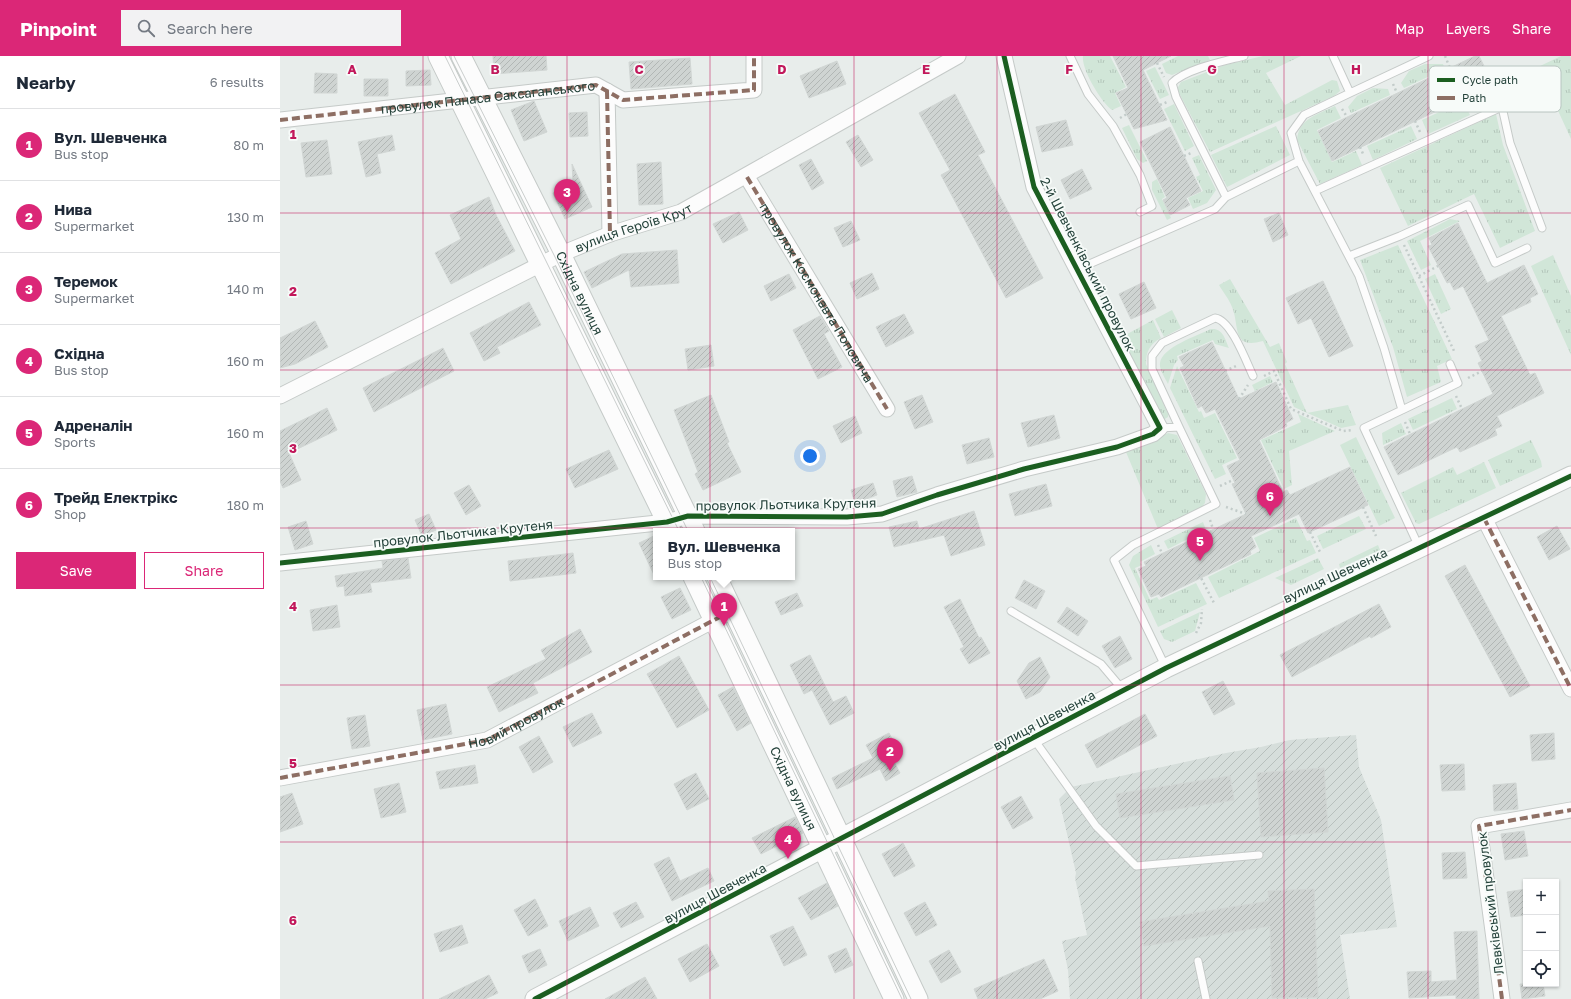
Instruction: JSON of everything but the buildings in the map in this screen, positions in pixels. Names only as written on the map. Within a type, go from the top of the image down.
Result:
[{"type":"street","name":"Східна вулиця","points":[[438,56],[669,526]]},
{"type":"street","name":"Східна вулиця","points":[[461,56],[561,254],[692,523]]},
{"type":"street","name":"провулок Панаса Саксаганського","points":[[280,120],[460,102],[596,85],[623,100],[754,90],[754,56]]},
{"type":"street","name":"вулиця Героїв Крут","points":[[280,396],[561,254],[610,234],[681,212],[746,177],[958,56]]},
{"type":"street","name":"2-й Шевченківський провулок","points":[[1004,56],[1034,187],[1160,428]]},
{"type":"street","points":[[607,91],[610,234]]},
{"type":"street","name":"провулок Космонавта Поповича","points":[[746,177],[887,409]]},
{"type":"street","name":"провулок Льотчика Крутеня","points":[[280,563],[692,523],[847,517],[882,514],[937,495],[1024,469],[1117,447],[1153,434],[1160,428]]},
{"type":"street","name":"вулиця Шевченка","points":[[536,999],[1166,668],[1571,476]]},
{"type":"street","points":[[1484,518],[1571,689]]},
{"type":"street","name":"Східна вулиця","points":[[694,580],[824,848],[894,999]]},
{"type":"street","name":"Східна вулиця","points":[[718,580],[918,999]]},
{"type":"street","name":"Новий провулок","points":[[280,778],[487,740],[713,619],[733,610]]},
{"type":"street","name":"Левківський провулок","points":[[1502,999],[1479,826],[1571,810]]},
{"type":"lane","points":[[1070,56],[1088,94],[1096,107],[1113,126],[1140,175],[1152,206],[1140,212]]},
{"type":"lane","points":[[1226,197],[1176,97],[1172,83],[1176,78],[1209,66],[1244,56]]},
{"type":"lane","points":[[1333,56],[1350,93]]},
{"type":"lane","points":[[1402,410],[1384,348],[1359,276],[1299,161],[1291,133],[1304,115],[1428,56]]},
{"type":"lane","points":[[1315,192],[1489,112]]},
{"type":"lane","points":[[1503,112],[1510,143],[1542,228]]},
{"type":"lane","points":[[1078,269],[1215,209],[1226,197],[1299,161]]},
{"type":"lane","points":[[1349,256],[1400,236],[1468,205],[1495,263],[1528,248]]},
{"type":"lane","points":[[1166,668],[1114,560],[1133,545],[1216,504],[1152,369],[1152,356],[1162,343],[1215,318],[1220,318],[1229,327],[1253,376]]},
{"type":"lane","points":[[1419,547],[1364,428],[1458,383],[1450,364]]},
{"type":"lane","points":[[1160,428],[1180,427]]},
{"type":"lane","points":[[1010,611],[1101,664],[1124,690]]},
{"type":"lane","points":[[1033,738],[1096,826],[1136,866],[1259,855]]},
{"type":"lane","points":[[1198,961],[1206,999]]},
{"type":"path","points":[[1446,56],[1449,66]]},
{"type":"path","points":[[1400,236],[1458,360],[1450,364]]},
{"type":"path","points":[[1419,276],[1438,266]]},
{"type":"path","points":[[1239,399],[1253,376]]},
{"type":"path","points":[[1216,504],[1246,514]]},
{"type":"path","points":[[1363,507],[1376,536]]},
{"type":"path","points":[[1310,532],[1321,554]]},
{"type":"path","points":[[1199,574],[1214,603]]},
{"type":"shaded area","points":[[1356,735],[1359,767],[1381,820],[1397,927],[1340,935],[1350,999],[1070,999],[1068,970],[1062,941],[1087,935],[1075,878],[1076,873],[1059,799],[1071,787],[1290,740]]},
{"type":"green space","points":[[1083,56],[1110,56],[1126,87],[1115,93],[1121,106],[1112,110],[1103,100],[1085,69]]},
{"type":"green space","points":[[1178,56],[1208,56],[1210,60],[1172,75],[1166,73],[1162,64]]},
{"type":"green space","points":[[1263,56],[1301,56],[1266,73],[1285,105],[1332,80],[1337,81],[1340,91],[1334,96],[1210,152],[1177,89],[1181,82],[1225,65]]},
{"type":"green space","points":[[1561,56],[1570,56],[1571,58],[1571,139],[1559,112],[1561,112],[1561,66],[1540,66]]},
{"type":"green space","points":[[1425,64],[1443,64],[1444,66],[1429,66],[1429,76],[1404,88],[1401,83],[1409,71]]},
{"type":"green space","points":[[1155,67],[1169,95],[1160,99],[1146,71]]},
{"type":"green space","points":[[1373,88],[1388,89],[1390,95],[1351,113],[1348,107],[1357,96]]},
{"type":"green space","points":[[1174,104],[1194,146],[1185,151],[1164,109]]},
{"type":"green space","points":[[1335,106],[1341,118],[1317,130],[1332,162],[1356,151],[1362,165],[1320,184],[1297,140],[1298,133],[1305,122],[1310,118]]},
{"type":"green space","points":[[1439,112],[1468,112],[1470,115],[1428,134],[1422,120]]},
{"type":"green space","points":[[1496,114],[1503,145],[1535,231],[1500,248],[1474,194],[1408,226],[1380,168]]},
{"type":"green space","points":[[1129,125],[1147,161],[1143,163],[1137,159],[1122,128]]},
{"type":"green space","points":[[1276,126],[1290,155],[1227,187],[1211,155]]},
{"type":"green space","points":[[1411,126],[1417,139],[1373,160],[1367,146]]},
{"type":"green space","points":[[1199,155],[1216,190],[1207,203],[1193,209],[1188,198],[1203,191],[1196,177],[1200,175],[1192,158]]},
{"type":"green space","points":[[1157,179],[1165,197],[1162,199],[1171,218],[1167,220],[1152,190],[1152,182]]},
{"type":"green space","points":[[1450,219],[1460,221],[1420,241],[1431,265],[1421,270],[1407,241]]},
{"type":"green space","points":[[1398,245],[1452,359],[1437,366],[1441,382],[1407,397],[1393,347],[1360,260]]},
{"type":"green space","points":[[1553,255],[1571,296],[1571,355],[1531,266]]},
{"type":"green space","points":[[1435,274],[1451,309],[1441,314],[1425,279]]},
{"type":"green space","points":[[1230,279],[1270,347],[1279,343],[1287,362],[1285,364],[1307,413],[1294,407],[1263,341],[1253,343],[1246,342],[1241,339],[1238,334],[1232,307],[1219,285]]},
{"type":"green space","points":[[1172,310],[1181,328],[1164,337],[1155,319]]},
{"type":"green space","points":[[1153,320],[1161,338],[1149,348],[1146,364],[1168,414],[1168,417],[1163,420],[1118,339]]},
{"type":"green space","points":[[1211,329],[1221,332],[1229,348],[1215,344],[1213,340],[1177,356],[1178,360],[1174,365],[1168,384],[1160,368],[1162,357],[1173,347]]},
{"type":"green space","points":[[1177,366],[1199,412],[1201,411],[1204,418],[1215,413],[1237,458],[1222,465],[1226,474],[1215,479],[1170,388]]},
{"type":"green space","points":[[1270,376],[1273,382],[1255,391],[1252,385]]},
{"type":"green space","points":[[1452,398],[1457,409],[1413,430],[1408,419]]},
{"type":"green space","points":[[1348,405],[1356,425],[1341,428],[1307,413]]},
{"type":"green space","points":[[1298,414],[1335,431],[1289,451],[1292,485],[1284,489],[1261,440],[1301,422]]},
{"type":"green space","points":[[1401,423],[1406,434],[1383,445],[1382,433]]},
{"type":"green space","points":[[1168,433],[1177,435],[1206,494],[1205,503],[1200,509],[1158,529],[1126,452],[1141,447]]},
{"type":"green space","points":[[1356,437],[1395,518],[1379,526],[1340,445]]},
{"type":"green space","points":[[1531,440],[1541,461],[1542,467],[1500,486],[1488,460]]},
{"type":"green space","points":[[1484,462],[1496,488],[1419,524],[1416,523],[1401,493],[1453,467],[1457,475]]},
{"type":"green space","points":[[1359,516],[1366,529],[1323,549],[1317,536]]},
{"type":"green space","points":[[1296,518],[1307,541],[1310,540],[1316,553],[1219,598],[1208,577],[1260,551],[1254,538]]},
{"type":"green space","points":[[1203,522],[1206,530],[1168,549],[1164,541]]},
{"type":"green space","points":[[1151,545],[1155,554],[1140,562],[1142,565],[1135,568],[1150,600],[1157,597],[1159,600],[1196,583],[1207,604],[1158,627],[1129,565],[1133,556]]},
{"type":"green space","points":[[1378,545],[1380,550],[1340,568],[1339,564]]},
{"type":"green space","points":[[1318,558],[1324,569],[1291,585],[1275,578]]},
{"type":"green space","points":[[1200,612],[1195,631],[1172,642],[1164,639],[1160,631]]},
{"type":"tram line","points":[[445,56],[678,528]]},
{"type":"tram line","points":[[454,56],[555,257],[687,528]]},
{"type":"tram line","points":[[702,580],[902,999]]},
{"type":"tram line","points":[[711,580],[911,999]]},
{"type":"marked path","points":[[280,120],[596,85],[623,100],[754,90],[754,56]]},
{"type":"marked path","points":[[607,91],[610,234]]},
{"type":"marked path","points":[[747,177],[887,409]]},
{"type":"marked path","points":[[1484,518],[1571,689]]},
{"type":"marked path","points":[[280,778],[487,740],[733,610]]},
{"type":"marked path","points":[[1502,999],[1479,826],[1571,810]]},
{"type":"cycle path","points":[[280,563],[667,522],[688,516],[847,517],[882,514],[937,495],[1024,469],[1117,447],[1153,434],[1160,428],[1034,187],[1004,56]]},
{"type":"cycle path","points":[[535,999],[1166,668],[1571,476]]},
{"type":"place","name":"Теремок","points":[[567,212]]},
{"type":"place","name":"Трейд Електрікс","points":[[1270,516]]},
{"type":"place","name":"Адреналін","points":[[1200,561]]},
{"type":"place","name":"Вул. Шевченка","points":[[724,626]]},
{"type":"place","name":"Нива","points":[[890,771]]},
{"type":"place","name":"Східна","points":[[788,859]]}]
